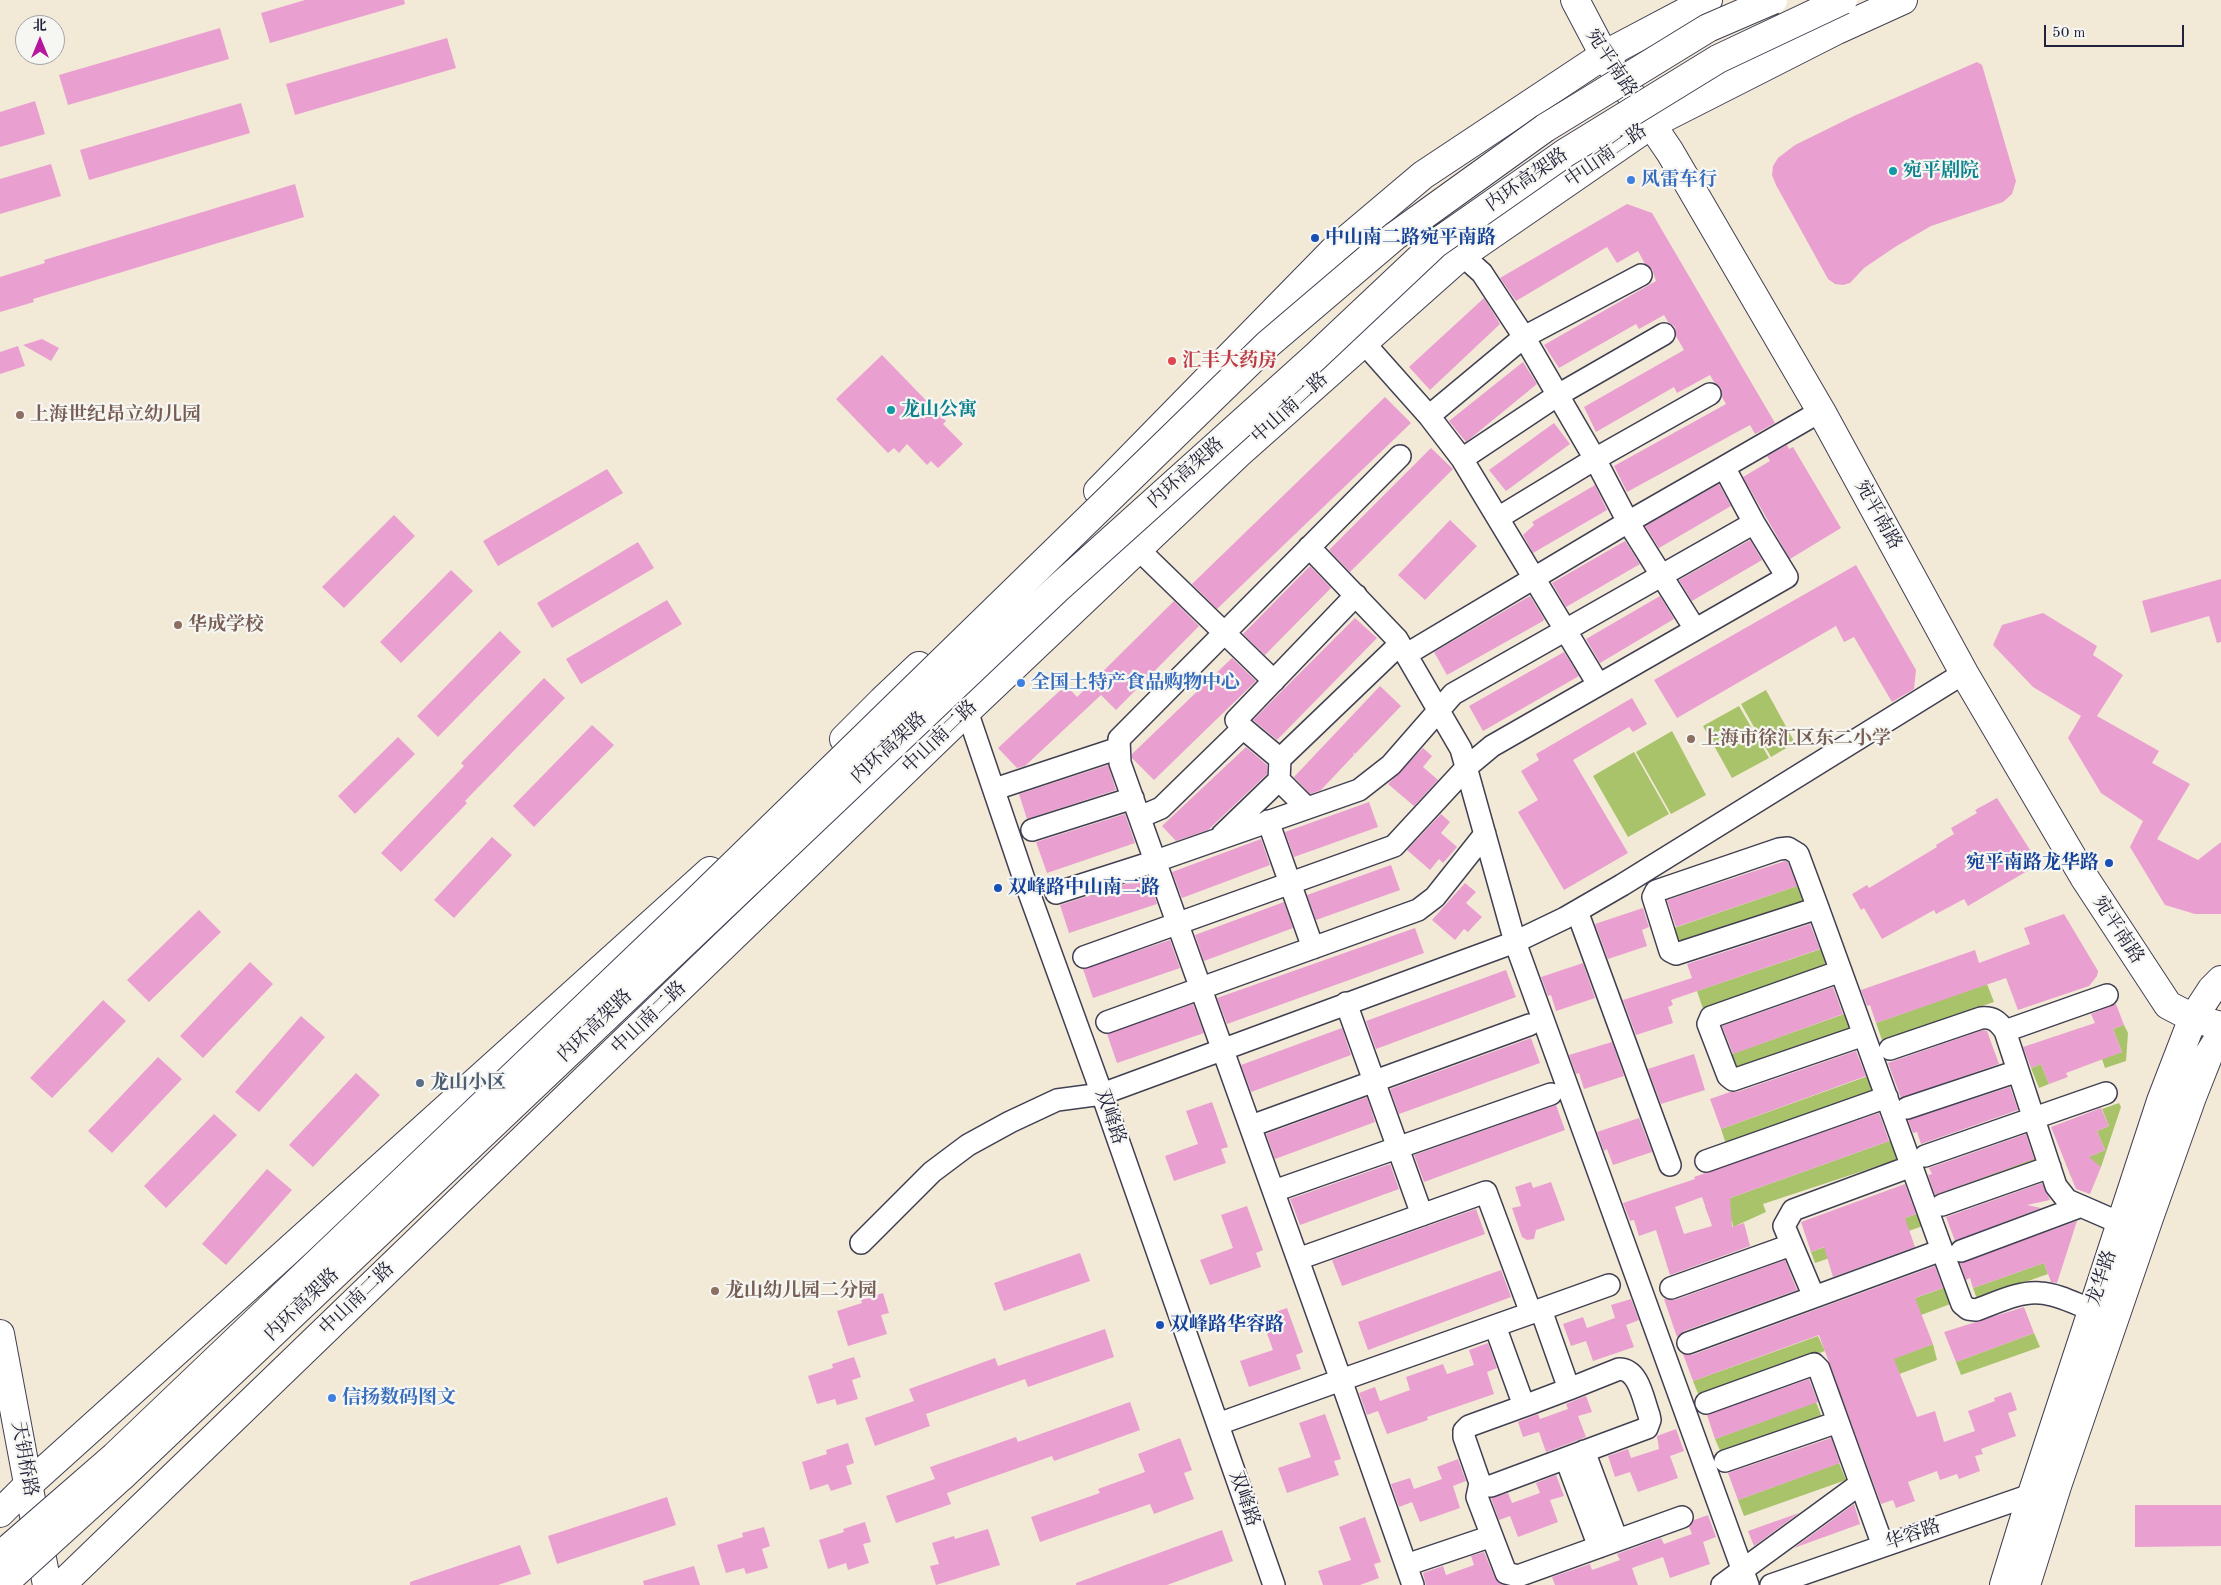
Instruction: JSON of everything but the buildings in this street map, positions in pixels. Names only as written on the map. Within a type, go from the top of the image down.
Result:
[{"type":"main road","name":"宛平南路","points":[[1575,0],[1604,55],[1652,124],[1821,411],[1964,673],[2079,869],[2168,1005],[2192,1018],[2221,1026]]},
{"type":"main road","points":[[0,1513],[29,1484],[764,821],[882,700],[928,658],[1078,512],[1333,251],[1423,175],[1604,55],[1708,0]]},
{"type":"main road","name":"内环高架路","points":[[0,1556],[115,1456],[396,1188],[692,905],[1267,345],[1395,236],[1545,128],[1708,28],[1773,0]]},
{"type":"main road","name":"内环高架路","points":[[2,1585],[120,1478],[1057,589],[1315,358],[1435,244],[1565,153],[1718,58],[1844,0]]},
{"type":"main road","name":"中山南二路","points":[[61,1585],[967,711],[1238,454],[1462,255],[1652,124],[1837,30],[1903,0]]},
{"type":"main road","name":"龙华路","points":[[2026,1585],[2044,1490],[2092,1310],[2120,1223],[2161,1101],[2192,1018],[2212,989],[2221,980]]},
{"type":"main road","points":[[2192,1018],[2217,1051]]},
{"type":"main road","name":"龙华路","points":[[2004,1585],[2044,1490],[2149,1218],[2217,1051]]},
{"type":"main road","name":"天钥桥路","points":[[0,1334],[47,1585]]},
{"type":"street","points":[[1462,255],[1482,273],[1524,337],[1595,459],[1628,522],[1695,630]]},
{"type":"street","points":[[1429,416],[1524,337],[1640,275]]},
{"type":"street","points":[[1462,459],[1558,394],[1664,334]]},
{"type":"street","points":[[1364,343],[1429,416],[1462,459],[1598,684]]},
{"type":"street","points":[[1498,518],[1595,459],[1710,394]]},
{"type":"street","points":[[1218,839],[1280,770],[1404,649],[1533,578],[1821,411]]},
{"type":"street","points":[[1400,456],[1119,739],[1119,748],[1120,763],[1251,1126],[1413,1585]]},
{"type":"street","points":[[1084,957],[1394,846],[1468,766],[1506,737],[1787,577],[1754,523],[1724,468]]},
{"type":"street","points":[[1056,892],[1156,861],[1359,790],[1391,765],[1454,694],[1754,523]]},
{"type":"street","points":[[1309,547],[1404,649],[1461,749],[1468,766],[1515,942],[1748,1585]]},
{"type":"street","points":[[1138,549],[1274,681]]},
{"type":"street","points":[[1307,808],[1280,770],[1236,720],[1356,596]]},
{"type":"street","name":"双峰路","points":[[928,658],[967,711],[1024,879],[1102,1094],[1274,1585]]},
{"type":"street","points":[[861,1243],[932,1172],[968,1145],[1010,1122],[1058,1100],[1102,1094],[1515,942],[1577,911],[1964,673]]},
{"type":"street","points":[[1032,830],[1136,807],[1161,808],[1243,728]]},
{"type":"street","points":[[995,789],[1119,748]]},
{"type":"street","points":[[1268,821],[1313,948]]},
{"type":"street","points":[[1107,1022],[1418,910],[1435,898],[1485,834]]},
{"type":"street","points":[[1818,908],[1676,954],[1670,951],[1653,898],[1656,891],[1779,849],[1788,848],[1798,854],[1818,908],[1841,971],[1887,1098],[1918,1161],[1951,1250],[1962,1304],[1968,1309],[1976,1310],[2026,1293],[2040,1293],[2055,1296],[2092,1310]]},
{"type":"street","points":[[1577,911],[1670,1165]]},
{"type":"street","points":[[1841,971],[1711,1017],[1708,1024],[1728,1076],[1733,1080],[1864,1035]]},
{"type":"street","points":[[2005,1031],[2107,994]]},
{"type":"street","points":[[1346,1004],[1422,1215]]},
{"type":"street","points":[[1890,1049],[1981,1018],[1990,1017],[1999,1023],[2005,1031],[2056,1186],[2067,1200],[2079,1207],[2120,1223]]},
{"type":"street","points":[[1251,1126],[1529,1024]]},
{"type":"street","points":[[1907,1108],[2018,1071]]},
{"type":"street","points":[[1814,1297],[1784,1226],[1793,1210],[1918,1161],[2106,1093]]},
{"type":"street","points":[[1274,1191],[1551,1094]]},
{"type":"street","points":[[1706,1160],[1887,1098]]},
{"type":"street","points":[[1942,1205],[2050,1167]]},
{"type":"street","points":[[1298,1259],[1486,1192],[1569,1389]]},
{"type":"street","points":[[1688,1343],[1814,1297],[2079,1207]]},
{"type":"street","points":[[1671,1288],[1792,1245]]},
{"type":"street","points":[[1218,1424],[1609,1285]]},
{"type":"street","points":[[1495,1326],[1524,1406]]},
{"type":"street","points":[[1706,1402],[1814,1364],[1819,1368],[1883,1546]]},
{"type":"street","points":[[1480,1483],[1485,1486],[1491,1486],[1647,1428],[1650,1420],[1633,1373],[1627,1369],[1619,1369],[1469,1426],[1464,1431],[1464,1436],[1480,1483],[1477,1498],[1506,1573],[1512,1576],[1518,1576],[1682,1517]]},
{"type":"street","points":[[1725,1461],[1838,1422]]},
{"type":"street","points":[[1575,1455],[1608,1544]]},
{"type":"street","points":[[1722,1585],[1860,1484]]},
{"type":"street","name":"华容路","points":[[1771,1585],[2044,1490]]},
{"type":"street","points":[[1406,1565],[1492,1536]]},
{"type":"green space","points":[[1766,690],[1795,743],[1771,757],[1741,704]]},
{"type":"green space","points":[[1739,706],[1769,758],[1732,778],[1703,726]]},
{"type":"green space","points":[[1672,731],[1706,795],[1671,814],[1636,752]]},
{"type":"green space","points":[[1634,752],[1669,814],[1628,837],[1593,776]]},
{"type":"green space","points":[[1797,886],[1804,904],[1679,945],[1674,928]]},
{"type":"green space","points":[[1821,949],[1827,967],[1703,1009],[1697,991]]},
{"type":"green space","points":[[1987,984],[1994,1002],[1882,1040],[1876,1023]]},
{"type":"green space","points":[[1847,1013],[1853,1029],[1735,1071],[1729,1055]]},
{"type":"green space","points":[[2124,1025],[2128,1033],[2126,1061],[2105,1068],[2102,1059],[2122,1052],[2113,1029]]},
{"type":"green space","points":[[2041,1064],[2049,1084],[2039,1088],[2031,1068]]},
{"type":"green space","points":[[1868,1076],[1874,1094],[1726,1144],[1721,1129]]},
{"type":"green space","points":[[2119,1103],[2121,1107],[2101,1167],[2099,1166],[2071,1177],[2063,1156],[2084,1159],[2105,1150],[2097,1131],[2109,1126],[2102,1109]]},
{"type":"green space","points":[[1892,1140],[1899,1159],[1763,1204],[1766,1212],[1733,1227],[1732,1221],[1713,1226],[1705,1207]]},
{"type":"green space","points":[[2036,1158],[2039,1166],[1941,1200],[1938,1193]]},
{"type":"green space","points":[[1919,1213],[1923,1226],[1815,1263],[1811,1252]]},
{"type":"green space","points":[[2044,1263],[2048,1274],[1977,1299],[1973,1288]]},
{"type":"green space","points":[[1946,1287],[1953,1303],[1844,1344],[1838,1326]]},
{"type":"green space","points":[[2034,1333],[2040,1347],[1961,1375],[1956,1362]]},
{"type":"green space","points":[[1818,1336],[1825,1351],[1699,1396],[1693,1381]]},
{"type":"green space","points":[[1933,1344],[1937,1360],[1840,1396],[1836,1380]]},
{"type":"green space","points":[[1816,1402],[1823,1420],[1722,1455],[1715,1439]]},
{"type":"green space","points":[[1839,1463],[1846,1480],[1744,1516],[1738,1500]]},
{"type":"place","name":"宛平剧院","points":[[1893,171]]},
{"type":"place","name":"风雷车行","points":[[1631,180]]},
{"type":"place","name":"中山南二路宛平南路","points":[[1315,238]]},
{"type":"place","name":"汇丰大药房","points":[[1172,361]]},
{"type":"place","name":"龙山公寓","points":[[891,410]]},
{"type":"place","name":"上海世纪昂立幼儿园","points":[[20,415]]},
{"type":"place","name":"华成学校","points":[[178,625]]},
{"type":"place","name":"全国土特产食品购物中心","points":[[1021,683]]},
{"type":"place","name":"上海市徐汇区东二小学","points":[[1691,739]]},
{"type":"place","name":"宛平南路龙华路","points":[[2109,863]]},
{"type":"place","name":"双峰路中山南二路","points":[[998,888]]},
{"type":"place","name":"龙山小区","points":[[420,1083]]},
{"type":"place","name":"龙山幼儿园二分园","points":[[715,1291]]},
{"type":"place","name":"双峰路华容路","points":[[1160,1325]]},
{"type":"place","name":"信扬数码图文","points":[[332,1398]]}]
